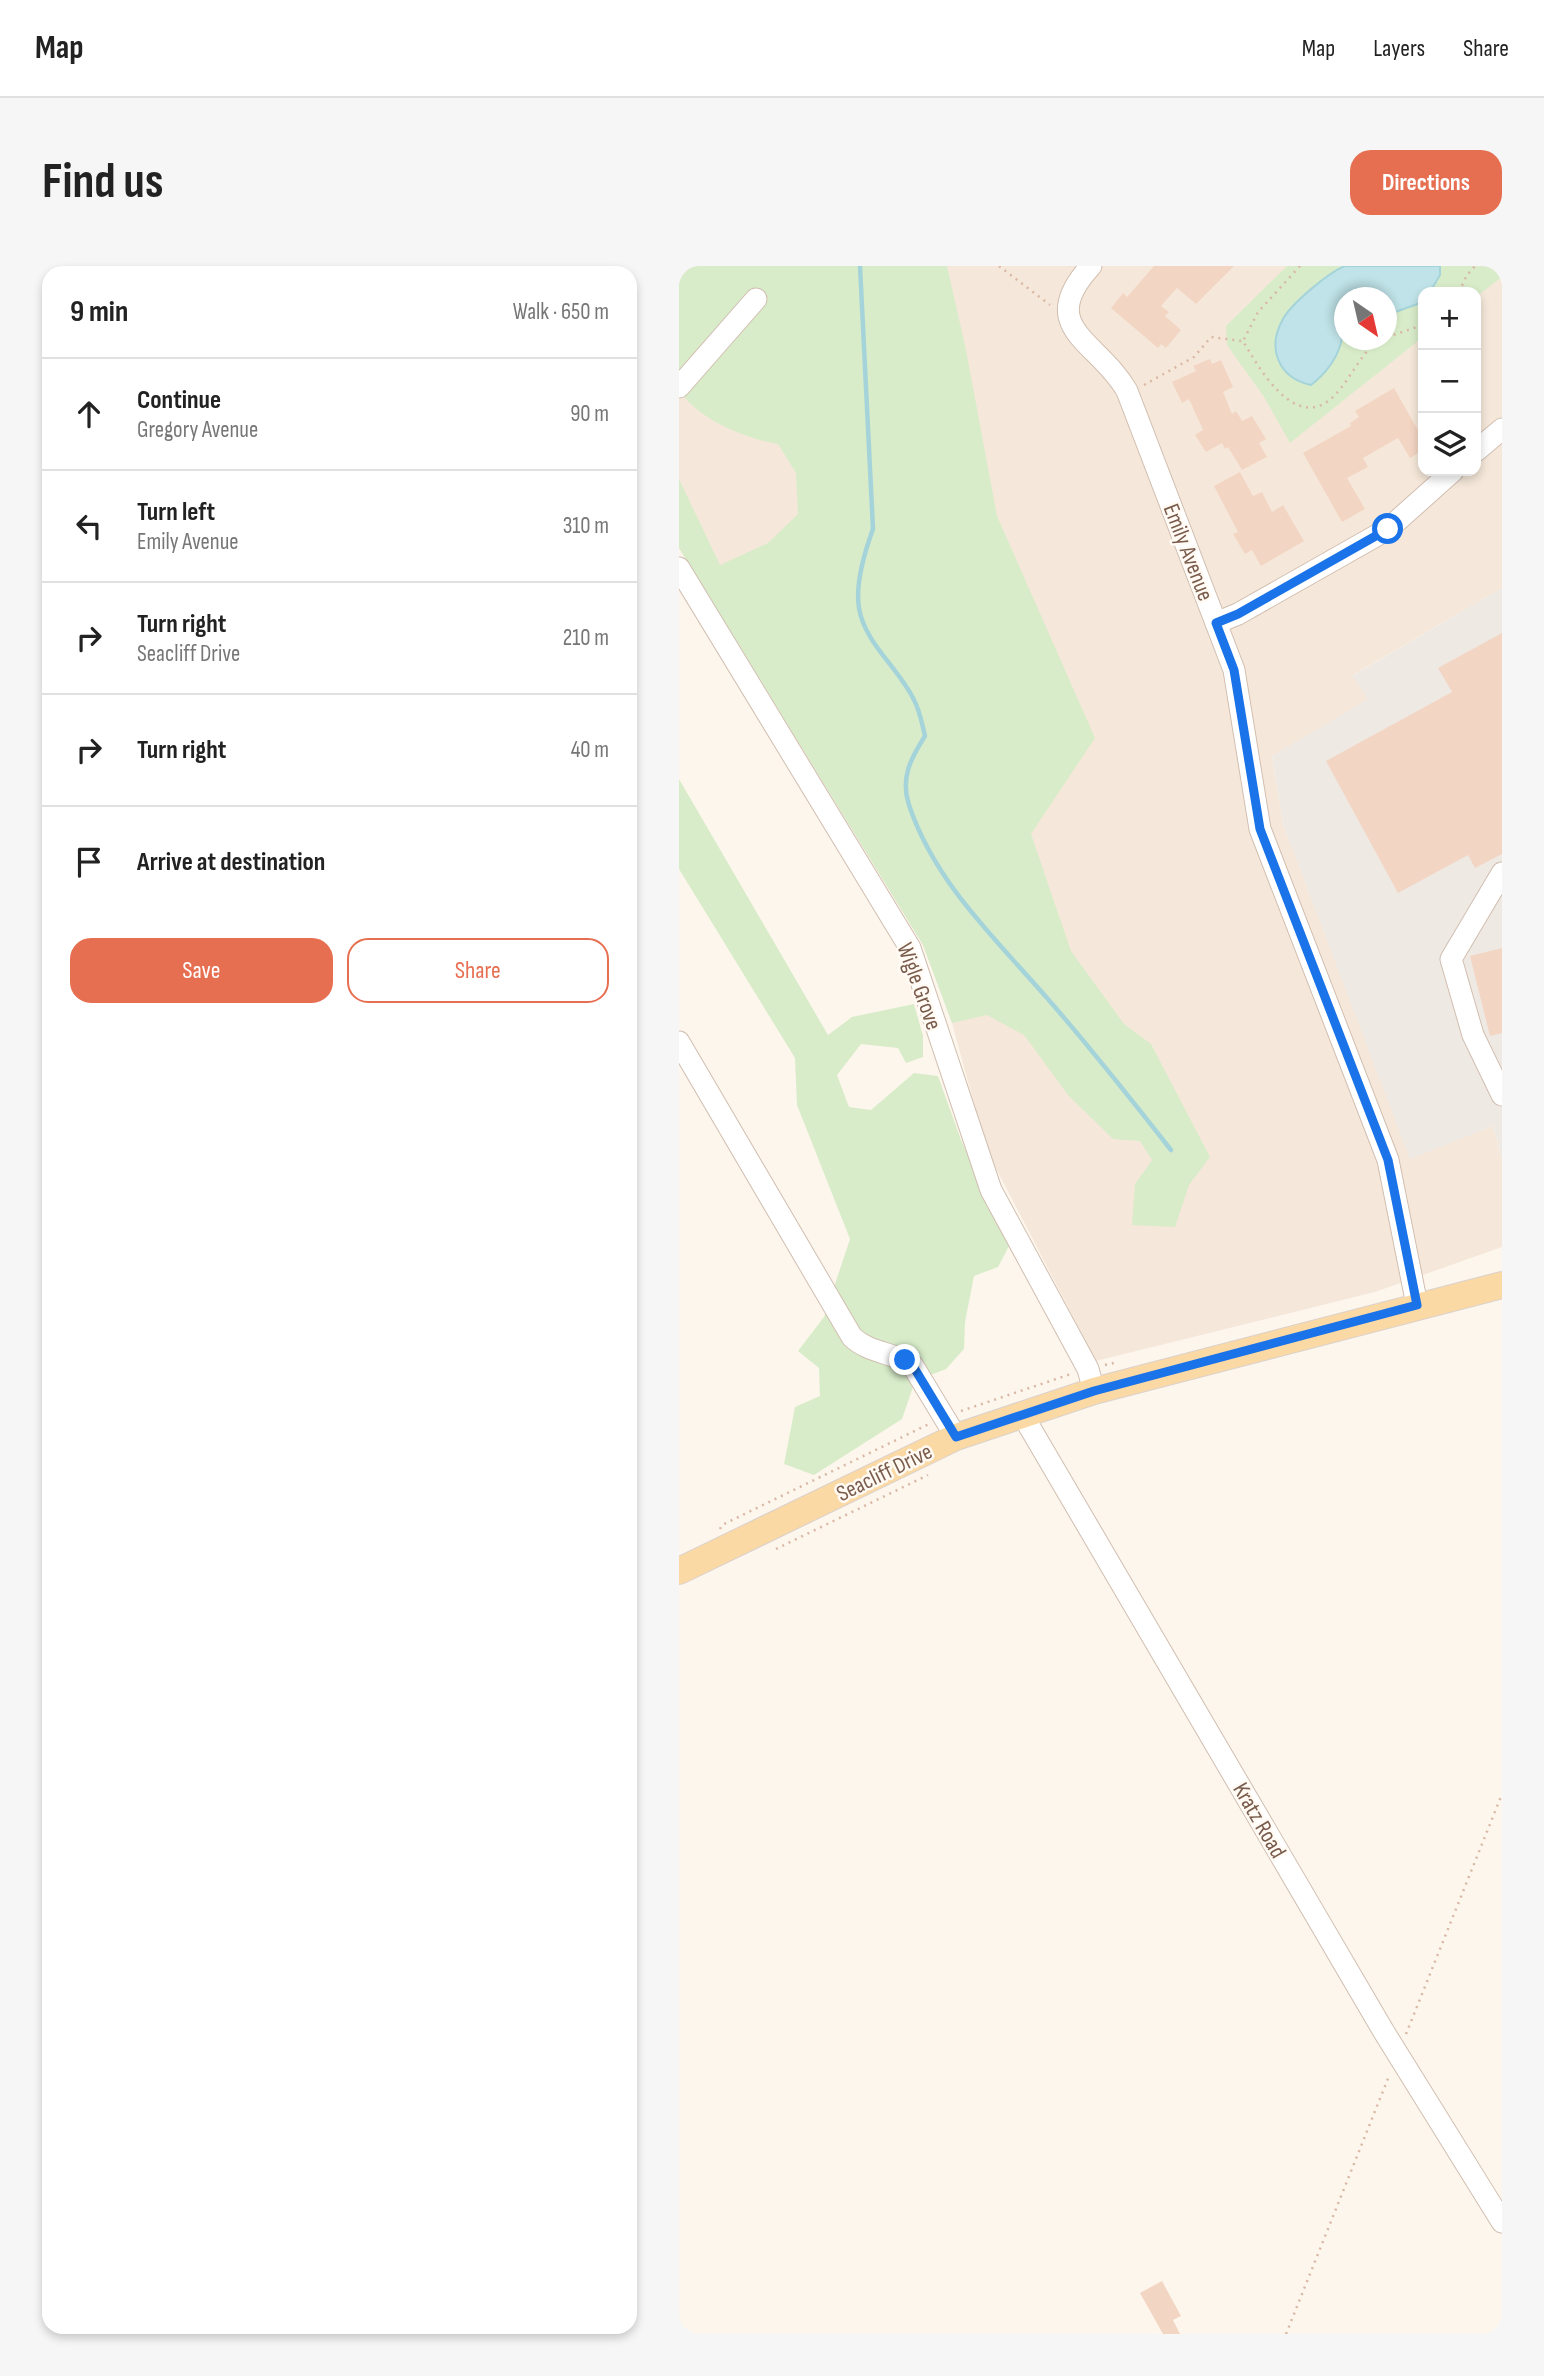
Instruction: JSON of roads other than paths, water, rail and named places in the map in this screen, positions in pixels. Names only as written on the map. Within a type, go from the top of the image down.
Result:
[{"type":"main road","name":"Seacliff Drive","points":[[679,1572],[956,1437],[1094,1391],[1502,1285]]},
{"type":"street","name":"Emily Avenue","points":[[1091,266],[1075,284],[1067,304],[1075,333],[1114,369],[1128,391],[1234,670],[1260,829],[1388,1160],[1417,1305]]},
{"type":"street","points":[[679,387],[756,299]]},
{"type":"street","points":[[1481,447],[1502,429]]},
{"type":"street","points":[[1216,623],[1238,614],[1388,529],[1447,476]]},
{"type":"street","name":"Wigle Grove","points":[[679,568],[910,948],[991,1189],[1088,1369],[1094,1391]]},
{"type":"street","points":[[1502,873],[1451,959],[1473,1035],[1502,1095]]},
{"type":"street","points":[[679,1042],[852,1337],[863,1347],[905,1360],[913,1366],[956,1437]]},
{"type":"street","name":"Kratz Road","points":[[1022,1414],[1384,2032],[1502,2222]]},
{"type":"water","points":[[1345,266],[1440,266],[1440,275],[1433,287],[1418,287],[1418,304],[1397,311],[1397,287],[1334,287],[1334,350],[1338,350],[1330,366],[1311,385],[1291,376],[1284,369],[1276,351],[1276,341],[1278,330],[1287,313],[1320,281]]},
{"type":"waterway","points":[[860,266],[873,529],[862,568],[858,599],[862,621],[868,633],[908,688],[922,722],[925,736],[911,760],[906,777],[909,805],[920,833],[950,885],[1079,1035],[1171,1150]]}]
